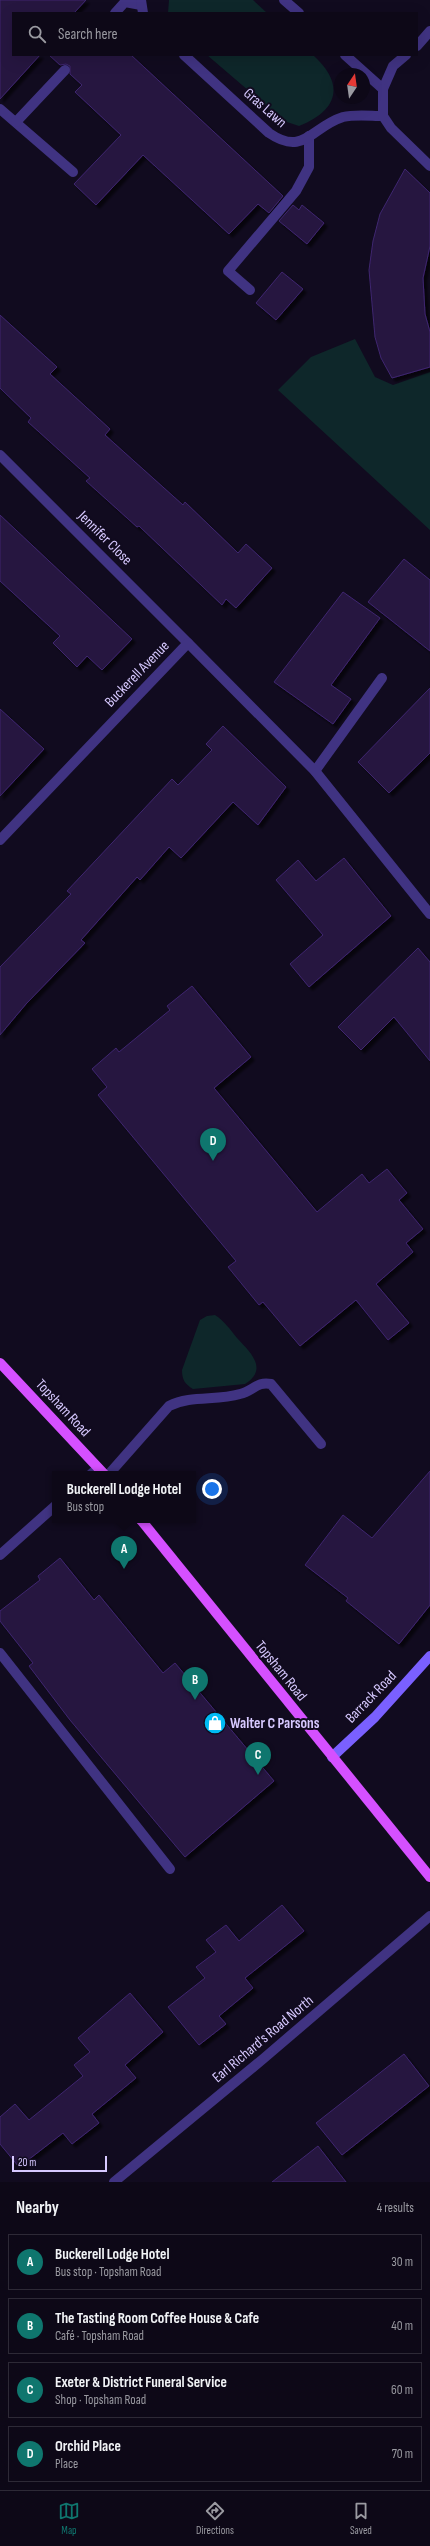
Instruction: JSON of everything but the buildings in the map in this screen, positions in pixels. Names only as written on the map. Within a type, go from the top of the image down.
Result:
[{"type":"main road","name":"Topsham Road","points":[[0,1363],[97,1471]]},
{"type":"main road","name":"Topsham Road","points":[[143,1523],[430,1877]]},
{"type":"street","points":[[284,0],[298,12]]},
{"type":"street","points":[[116,12],[124,2],[142,6]]},
{"type":"street","points":[[418,45],[430,32]]},
{"type":"street","name":"Gras Lawn","points":[[185,56],[269,133],[283,143],[294,144],[343,117],[383,116]]},
{"type":"street","points":[[346,56],[383,89]]},
{"type":"street","points":[[405,56],[393,66],[383,89],[383,116],[391,128],[430,166]]},
{"type":"street","points":[[16,122],[65,70]]},
{"type":"street","points":[[0,109],[73,172]]},
{"type":"street","points":[[250,290],[228,271],[296,191],[309,167],[309,136]]},
{"type":"street","name":"Jennifer Close","points":[[0,455],[188,643]]},
{"type":"street","name":"Buckerell Avenue","points":[[0,840],[188,643],[315,771],[430,914]]},
{"type":"street","points":[[315,771],[382,678]]},
{"type":"street","points":[[112,1471],[169,1406],[181,1400],[239,1395],[259,1383],[271,1384],[321,1444]]},
{"type":"street","points":[[0,1555],[52,1509]]},
{"type":"street","points":[[0,1653],[170,1869]]},
{"type":"street","name":"Barrack Road","points":[[332,1757],[375,1717],[430,1656]]},
{"type":"street","name":"Earl Richard's Road North","points":[[114,2182],[264,2059],[430,1916]]},
{"type":"green space","points":[[169,0],[253,0],[266,12],[168,12]]},
{"type":"green space","points":[[208,56],[314,56],[330,76],[333,86],[333,95],[329,104],[323,112],[312,120],[299,126],[284,121]]},
{"type":"green space","points":[[355,339],[375,377],[393,385],[430,372],[430,530],[278,390],[311,357]]},
{"type":"green space","points":[[215,1315],[227,1325],[252,1355],[255,1361],[256,1372],[245,1384],[193,1389],[184,1381],[182,1370],[200,1320],[207,1316]]},
{"type":"place","name":"Orchid Place","points":[[213,1161]]},
{"type":"place","name":"Buckerell Lodge Hotel","points":[[124,1569]]},
{"type":"place","name":"The Tasting Room Coffee House & Cafe","points":[[195,1700]]},
{"type":"place","name":"Walter C Parsons","points":[[215,1723]]},
{"type":"place","name":"Exeter & District Funeral Service","points":[[258,1775]]}]
